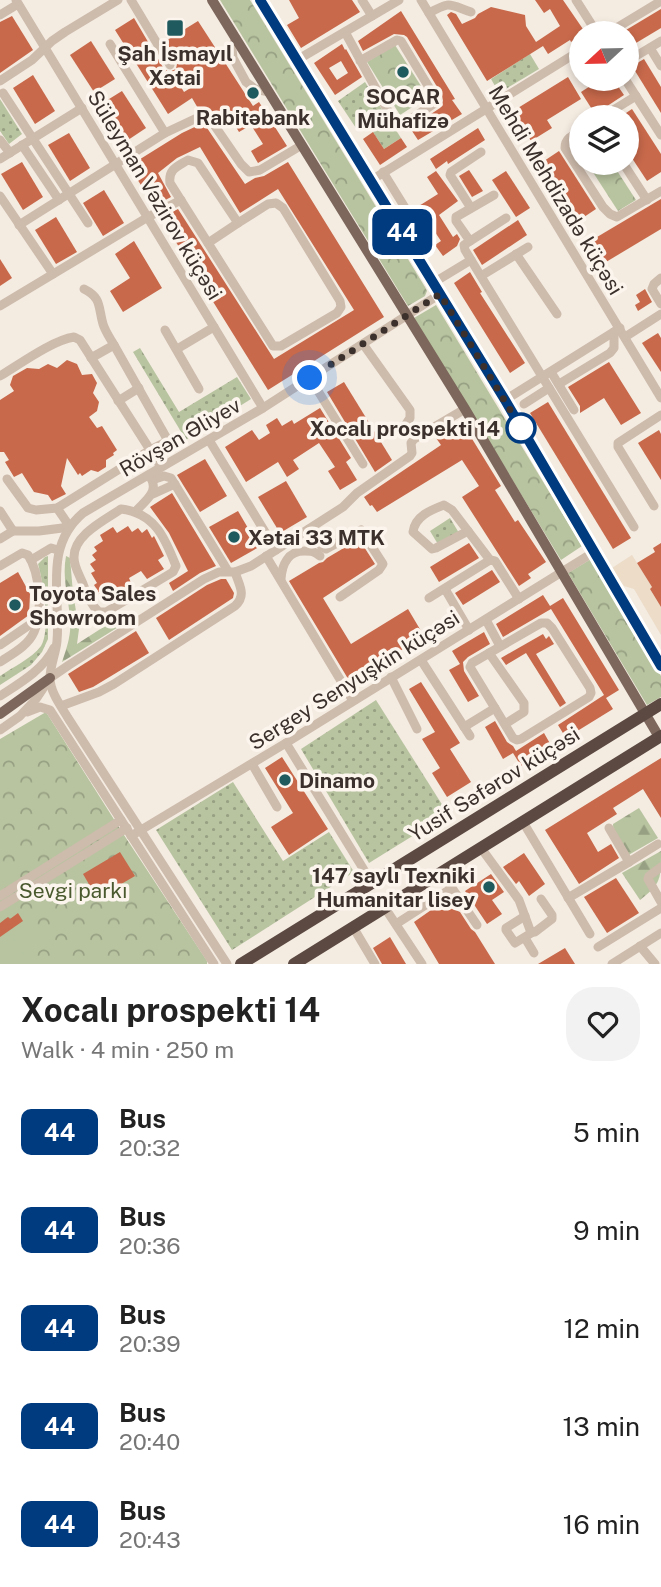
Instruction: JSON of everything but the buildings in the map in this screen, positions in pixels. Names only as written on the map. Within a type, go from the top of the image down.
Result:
[{"type":"highway","name":"Yusif Səfərov küçəsi","points":[[241,964],[661,704]]},
{"type":"highway","points":[[294,964],[660,737]]},
{"type":"main road","points":[[212,0],[465,409],[660,737]]},
{"type":"main road","points":[[260,0],[505,400],[661,666]]},
{"type":"main road","points":[[0,714],[50,678]]},
{"type":"street","points":[[0,80],[32,60],[65,32],[118,0]]},
{"type":"street","points":[[131,0],[170,65]]},
{"type":"street","points":[[362,0],[372,16]]},
{"type":"street","points":[[297,60],[399,0]]},
{"type":"street","name":"Mehdi Mehdizadə küçəsi","points":[[421,0],[661,398]]},
{"type":"street","points":[[576,0],[589,21]]},
{"type":"street","points":[[628,21],[661,1]]},
{"type":"street","points":[[0,15],[17,2]]},
{"type":"street","name":"Süleyman Vəzirov küçəsi","points":[[17,2],[263,408]]},
{"type":"street","points":[[429,13],[449,4],[471,12]]},
{"type":"street","points":[[345,32],[360,61],[394,122],[402,125],[435,103],[436,99],[401,41],[397,40],[360,61]]},
{"type":"street","points":[[639,54],[661,41]]},
{"type":"street","points":[[110,44],[165,133]]},
{"type":"street","points":[[650,48],[661,66]]},
{"type":"street","points":[[370,181],[569,57]]},
{"type":"street","points":[[633,91],[661,135]]},
{"type":"street","points":[[3,93],[88,223]]},
{"type":"street","points":[[621,105],[636,96]]},
{"type":"street","points":[[0,159],[82,108]]},
{"type":"street","points":[[19,225],[165,133],[199,117],[210,119],[249,172],[260,170],[302,145]]},
{"type":"street","points":[[569,138],[565,142],[565,148],[569,154]]},
{"type":"street","points":[[0,140],[10,153]]},
{"type":"street","points":[[22,145],[59,200]]},
{"type":"street","points":[[471,208],[450,175],[481,152]]},
{"type":"street","points":[[208,243],[268,204],[276,203],[283,208],[340,301],[341,307],[337,313],[281,346],[273,346],[170,183],[171,170],[188,160],[198,163],[238,223]]},
{"type":"street","points":[[383,172],[425,240]]},
{"type":"street","points":[[582,175],[603,207],[617,217],[661,191]]},
{"type":"street","points":[[631,175],[647,200]]},
{"type":"street","points":[[470,241],[456,217],[494,195]]},
{"type":"street","points":[[0,196],[53,274]]},
{"type":"street","points":[[0,306],[181,200]]},
{"type":"street","points":[[506,218],[464,247],[543,377],[574,410]]},
{"type":"street","points":[[481,276],[528,247]]},
{"type":"street","points":[[516,254],[557,314]]},
{"type":"street","points":[[433,283],[471,260]]},
{"type":"street","points":[[661,278],[652,289],[661,304]]},
{"type":"street","points":[[6,479],[28,508],[57,508],[167,440],[103,324],[97,298],[84,289]]},
{"type":"street","name":"Rövşən Əliyev","points":[[50,678],[57,640],[58,550],[69,527],[83,513],[150,478],[161,467],[263,408],[440,294]]},
{"type":"street","points":[[505,400],[620,332],[660,316]]},
{"type":"street","points":[[177,349],[214,327]]},
{"type":"street","points":[[165,330],[200,389]]},
{"type":"street","points":[[524,404],[612,351],[620,332]]},
{"type":"street","points":[[0,376],[67,338],[75,337],[80,340],[161,467]]},
{"type":"street","points":[[363,344],[410,410],[410,418],[406,424]]},
{"type":"street","points":[[91,358],[114,345]]},
{"type":"street","points":[[540,394],[543,377]]},
{"type":"street","points":[[310,378],[363,464]]},
{"type":"street","points":[[554,386],[634,527]]},
{"type":"street","points":[[118,401],[139,388]]},
{"type":"street","points":[[20,716],[50,678],[205,579],[219,572],[231,572],[251,566],[343,507],[357,493],[410,456],[414,439],[465,409]]},
{"type":"street","points":[[654,506],[618,443],[661,415]]},
{"type":"street","points":[[209,440],[276,550]]},
{"type":"street","points":[[61,706],[114,684],[242,600],[243,594],[231,572],[171,478],[150,478]]},
{"type":"street","points":[[150,478],[154,483],[153,494]]},
{"type":"street","points":[[136,511],[153,494],[175,484]]},
{"type":"street","points":[[113,496],[121,509]]},
{"type":"street","points":[[72,498],[83,513]]},
{"type":"street","points":[[468,531],[432,549],[413,532],[418,519],[428,511],[444,505],[452,510],[468,531],[490,560],[495,561],[519,599]]},
{"type":"street","points":[[0,539],[13,531],[69,527],[57,508]]},
{"type":"street","points":[[121,509],[136,511],[148,520],[165,539],[176,566],[173,572],[106,611],[99,612],[93,607],[74,556],[80,541],[121,509]]},
{"type":"street","points":[[0,511],[13,531]]},
{"type":"street","points":[[309,529],[326,549],[362,530],[383,564],[379,570],[340,597]]},
{"type":"street","points":[[31,560],[51,548],[58,550]]},
{"type":"street","points":[[281,579],[286,559],[297,551],[314,551],[320,556]]},
{"type":"street","name":"Sergey Senyuşkin küçəsi","points":[[126,828],[141,830],[594,552]]},
{"type":"street","points":[[0,566],[22,553],[28,555],[36,572],[40,601],[34,633],[27,643],[0,662]]},
{"type":"street","points":[[267,556],[353,701]]},
{"type":"street","points":[[429,598],[490,560]]},
{"type":"street","points":[[444,589],[470,630]]},
{"type":"street","points":[[0,645],[38,619]]},
{"type":"street","points":[[486,620],[500,646]]},
{"type":"street","points":[[541,623],[547,623],[590,688],[589,697],[522,738],[513,738],[470,667],[472,663],[500,646],[541,623]]},
{"type":"street","points":[[0,696],[42,665],[57,640]]},
{"type":"street","points":[[489,653],[524,703],[524,712],[505,724]]},
{"type":"street","points":[[55,656],[55,664],[59,667],[69,665]]},
{"type":"street","points":[[421,660],[470,736]]},
{"type":"street","points":[[391,677],[417,729]]},
{"type":"street","points":[[50,678],[61,706],[227,964]]},
{"type":"street","points":[[0,730],[20,716],[40,707],[50,710],[214,964]]},
{"type":"street","points":[[464,727],[495,708]]},
{"type":"street","points":[[286,743],[372,883]]},
{"type":"street","points":[[252,764],[278,807]]},
{"type":"street","points":[[523,822],[590,934]]},
{"type":"street","points":[[0,895],[126,828]]},
{"type":"street","points":[[0,906],[126,828]]},
{"type":"street","points":[[610,828],[629,862]]},
{"type":"street","points":[[568,898],[658,844]]},
{"type":"street","points":[[481,848],[519,900],[530,930],[534,953]]},
{"type":"street","points":[[661,867],[648,879],[661,902]]},
{"type":"street","points":[[442,872],[477,925]]},
{"type":"street","points":[[396,923],[452,888]]},
{"type":"street","points":[[525,916],[506,928],[514,943],[536,932],[552,919],[541,899]]},
{"type":"street","points":[[385,908],[422,964]]},
{"type":"street","points":[[598,947],[661,908]]},
{"type":"street","points":[[353,928],[375,964]]},
{"type":"street","points":[[612,964],[661,933]]},
{"type":"street","points":[[640,946],[655,964]]},
{"type":"green space","points":[[220,0],[250,0],[425,287],[425,296],[408,306]]},
{"type":"green space","points":[[395,45],[428,97],[400,115],[367,62]]},
{"type":"green space","points":[[530,54],[539,69],[499,93],[491,79]]},
{"type":"green space","points":[[365,82],[383,111],[356,128],[338,101]]},
{"type":"green space","points":[[0,99],[22,134],[9,144],[0,131]]},
{"type":"green space","points":[[390,121],[401,138],[384,149],[373,132]]},
{"type":"green space","points":[[595,175],[620,175],[636,200],[618,211]]},
{"type":"green space","points":[[436,305],[582,546],[561,560],[414,318]]},
{"type":"green space","points":[[140,348],[179,412],[237,377],[251,399],[186,440],[133,352]]},
{"type":"green space","points":[[450,518],[459,533],[439,546],[430,531]]},
{"type":"green space","points":[[48,556],[48,639],[31,665],[0,685],[0,676],[32,655],[44,639],[45,606],[38,564]]},
{"type":"green space","points":[[66,556],[70,558],[79,629],[77,644],[116,619],[120,626],[62,662],[70,629],[65,579]]},
{"type":"green space","points":[[591,559],[661,676],[661,697],[647,705],[568,573]]},
{"type":"green space","points":[[376,700],[448,814],[369,863],[301,749]]},
{"type":"green space","name":"Sevgi parkı","points":[[46,712],[207,964],[0,964],[0,739]]},
{"type":"green space","points":[[233,782],[283,861],[329,832],[354,872],[232,950],[156,830]]},
{"type":"green space","points":[[639,808],[658,838],[625,857],[614,838],[613,824]]},
{"type":"green space","points":[[661,851],[661,868],[656,885],[640,900],[622,873]]},
{"type":"green space","points":[[27,920],[45,947],[28,959],[10,931]]},
{"type":"green space","points":[[9,932],[27,960],[21,964],[0,964],[0,938]]},
{"type":"shaded area","points":[[632,555],[661,607],[661,635],[634,589],[624,586],[612,568]]},
{"type":"bus line","name":"44","points":[[260,0],[505,400],[661,666]]},
{"type":"place","name":"Şah İsmayıl Xətai","points":[[175,28]]},
{"type":"place","name":"SOCAR Mühafizə","points":[[403,72]]},
{"type":"place","name":"Rabitəbank","points":[[253,93]]},
{"type":"place","name":"Xocalı prospekti 14","points":[[521,428]]},
{"type":"place","name":"Xətai 33 MTK","points":[[234,537]]},
{"type":"place","name":"Toyota Sales Showroom","points":[[15,605]]},
{"type":"place","name":"Dinamo","points":[[285,780]]},
{"type":"place","name":"147 saylı Texniki Humanitar lisey","points":[[489,887]]},
{"type":"route","points":[[310,378],[440,294],[521,428]]}]
